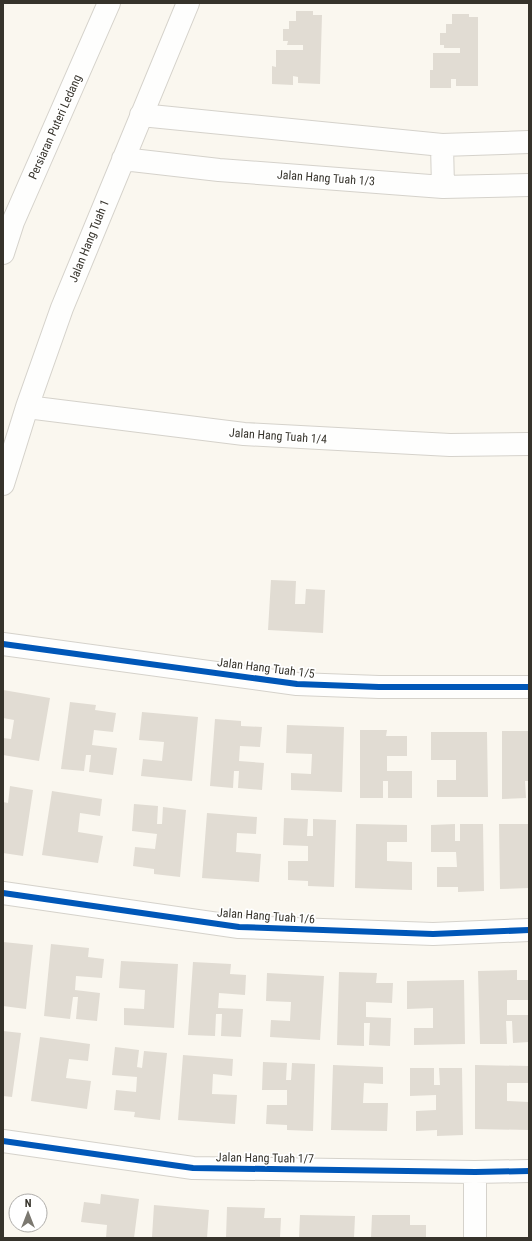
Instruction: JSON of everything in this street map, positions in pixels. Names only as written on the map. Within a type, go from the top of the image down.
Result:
[{"type":"street","name":"Persiaran Puteri Ledang","points":[[3,253],[13,222],[109,3]]},
{"type":"street","name":"Jalan Hang Tuah 1","points":[[3,484],[62,308],[188,3]]},
{"type":"street","points":[[141,115],[442,145],[529,142]]},
{"type":"street","points":[[442,145],[443,187]]},
{"type":"street","name":"Jalan Hang Tuah 1/3","points":[[123,159],[219,170],[443,187],[529,185]]},
{"type":"street","name":"Jalan Hang Tuah 1/4","points":[[28,407],[244,434],[450,445],[529,444]]},
{"type":"street","name":"Jalan Hang Tuah 1/5","points":[[3,644],[297,684],[379,687],[529,687]]},
{"type":"street","name":"Jalan Hang Tuah 1/6","points":[[3,893],[239,927],[433,934],[529,930]]},
{"type":"street","name":"Jalan Hang Tuah 1/7","points":[[3,1141],[193,1168],[475,1172],[529,1171]]},
{"type":"street","points":[[475,1172],[475,1238]]},
{"type":"building","points":[[296,11],[313,11],[313,15],[322,15],[320,84],[298,83],[298,77],[293,76],[293,85],[272,84],[272,66],[276,67],[276,50],[303,50],[303,45],[287,45],[288,41],[283,41],[283,29],[289,29],[289,21],[296,21]]},
{"type":"building","points":[[452,14],[469,14],[469,17],[478,17],[478,86],[456,86],[456,79],[451,79],[451,88],[430,88],[430,70],[433,70],[433,53],[460,53],[460,48],[444,48],[444,45],[440,45],[440,33],[446,33],[446,24],[452,24]]},
{"type":"building","points":[[271,580],[296,581],[295,604],[305,604],[306,589],[325,590],[323,633],[268,630]]},
{"type":"building","points":[[3,690],[50,698],[39,761],[3,755],[3,738],[11,739],[14,720],[3,718]]},
{"type":"building","points":[[70,702],[96,705],[95,710],[116,713],[113,732],[94,730],[92,745],[117,748],[113,775],[89,772],[91,755],[86,755],[84,771],[61,769]]},
{"type":"building","points":[[142,712],[198,717],[192,781],[141,776],[143,759],[162,761],[164,742],[139,740]]},
{"type":"building","points":[[215,719],[241,721],[241,726],[262,727],[260,747],[240,746],[239,761],[264,763],[262,790],[238,788],[239,771],[234,771],[233,788],[210,786]]},
{"type":"building","points":[[287,725],[344,727],[342,792],[291,790],[291,773],[311,774],[312,754],[286,753]]},
{"type":"building","points":[[360,730],[387,730],[386,736],[407,736],[407,756],[387,756],[387,771],[412,771],[412,798],[388,798],[388,781],[383,781],[383,798],[360,798]]},
{"type":"building","points":[[502,731],[528,731],[529,781],[525,781],[526,798],[502,799]]},
{"type":"building","points":[[431,732],[487,732],[488,797],[437,797],[437,780],[456,780],[456,760],[431,760]]},
{"type":"building","points":[[10,786],[33,790],[23,856],[3,853],[3,802],[8,803]]},
{"type":"building","points":[[52,791],[102,799],[100,816],[80,813],[78,832],[103,836],[98,863],[42,855]]},
{"type":"building","points":[[134,804],[158,806],[157,824],[162,824],[163,807],[186,810],[180,877],[154,874],[154,869],[133,866],[135,847],[155,849],[157,834],[132,831]]},
{"type":"building","points":[[207,813],[257,817],[256,834],[237,833],[236,852],[261,854],[259,882],[202,878]]},
{"type":"building","points":[[284,818],[308,819],[307,836],[313,836],[313,819],[336,820],[334,887],[308,886],[308,881],[288,880],[288,861],[308,861],[308,846],[283,845]]},
{"type":"building","points":[[356,824],[407,825],[407,842],[387,842],[387,861],[412,862],[412,890],[355,888]]},
{"type":"building","points":[[455,824],[455,841],[460,841],[460,824],[483,824],[484,891],[458,892],[458,887],[437,887],[437,867],[457,867],[456,852],[431,852],[431,825]]},
{"type":"building","points":[[499,824],[529,824],[529,888],[500,889]]},
{"type":"building","points":[[3,942],[33,945],[26,1009],[3,1006]]},
{"type":"building","points":[[51,944],[89,948],[88,957],[104,959],[102,978],[76,976],[75,990],[100,993],[97,1021],[76,1019],[78,997],[73,997],[70,1019],[44,1016]]},
{"type":"building","points":[[121,961],[178,964],[174,1028],[124,1025],[124,1008],[144,1009],[145,990],[119,988]]},
{"type":"building","points":[[193,962],[231,964],[230,974],[246,975],[245,995],[219,993],[218,1008],[243,1009],[241,1037],[221,1036],[222,1014],[216,1014],[215,1036],[188,1035]]},
{"type":"building","points":[[517,970],[517,980],[529,980],[529,1000],[507,1000],[507,1015],[529,1015],[529,1042],[513,1043],[512,1021],[506,1021],[507,1044],[480,1044],[478,971]]},
{"type":"building","points":[[339,972],[377,973],[376,983],[393,983],[392,1003],[366,1002],[366,1017],[391,1018],[390,1046],[369,1045],[370,1023],[364,1023],[364,1046],[337,1045]]},
{"type":"building","points":[[267,973],[324,976],[320,1040],[270,1037],[271,1020],[290,1021],[291,1002],[266,1001]]},
{"type":"building","points":[[464,980],[465,1044],[414,1045],[414,1028],[433,1028],[433,1008],[407,1009],[407,981]]},
{"type":"building","points":[[3,1031],[21,1033],[12,1097],[3,1096]]},
{"type":"building","points":[[40,1037],[90,1044],[88,1061],[69,1059],[66,1078],[91,1081],[87,1109],[31,1101]]},
{"type":"building","points":[[115,1047],[139,1050],[137,1067],[142,1068],[144,1051],[167,1053],[160,1120],[134,1117],[135,1112],[114,1110],[116,1090],[136,1092],[137,1077],[112,1075]]},
{"type":"building","points":[[183,1055],[233,1059],[232,1076],[213,1074],[212,1094],[237,1095],[235,1124],[178,1120]]},
{"type":"building","points":[[263,1062],[287,1063],[286,1080],[291,1080],[292,1063],[315,1064],[313,1131],[287,1130],[287,1125],[266,1124],[267,1105],[287,1105],[287,1090],[262,1090]]},
{"type":"building","points":[[333,1065],[383,1067],[383,1084],[364,1083],[363,1103],[388,1103],[387,1131],[331,1130]]},
{"type":"building","points":[[475,1065],[529,1066],[529,1083],[507,1083],[507,1101],[529,1102],[529,1130],[475,1129]]},
{"type":"building","points":[[410,1068],[434,1068],[434,1085],[440,1085],[439,1068],[462,1068],[463,1135],[437,1136],[437,1130],[416,1131],[416,1111],[436,1110],[436,1095],[410,1096]]},
{"type":"building","points":[[101,1194],[139,1199],[134,1238],[106,1238],[107,1225],[81,1222],[84,1202],[100,1204]]},
{"type":"building","points":[[154,1205],[209,1210],[207,1238],[152,1237]]},
{"type":"building","points":[[227,1207],[265,1208],[264,1218],[281,1218],[280,1238],[226,1238]]},
{"type":"building","points":[[300,1215],[355,1216],[354,1238],[299,1238]]},
{"type":"building","points":[[372,1215],[410,1215],[410,1225],[426,1225],[426,1238],[371,1238]]},
{"type":"cycle path","points":[[3,644],[297,684],[379,687],[529,687]]},
{"type":"cycle path","points":[[3,893],[239,927],[433,934],[529,930]]},
{"type":"cycle path","points":[[3,1141],[193,1168],[475,1172],[529,1171]]}]
